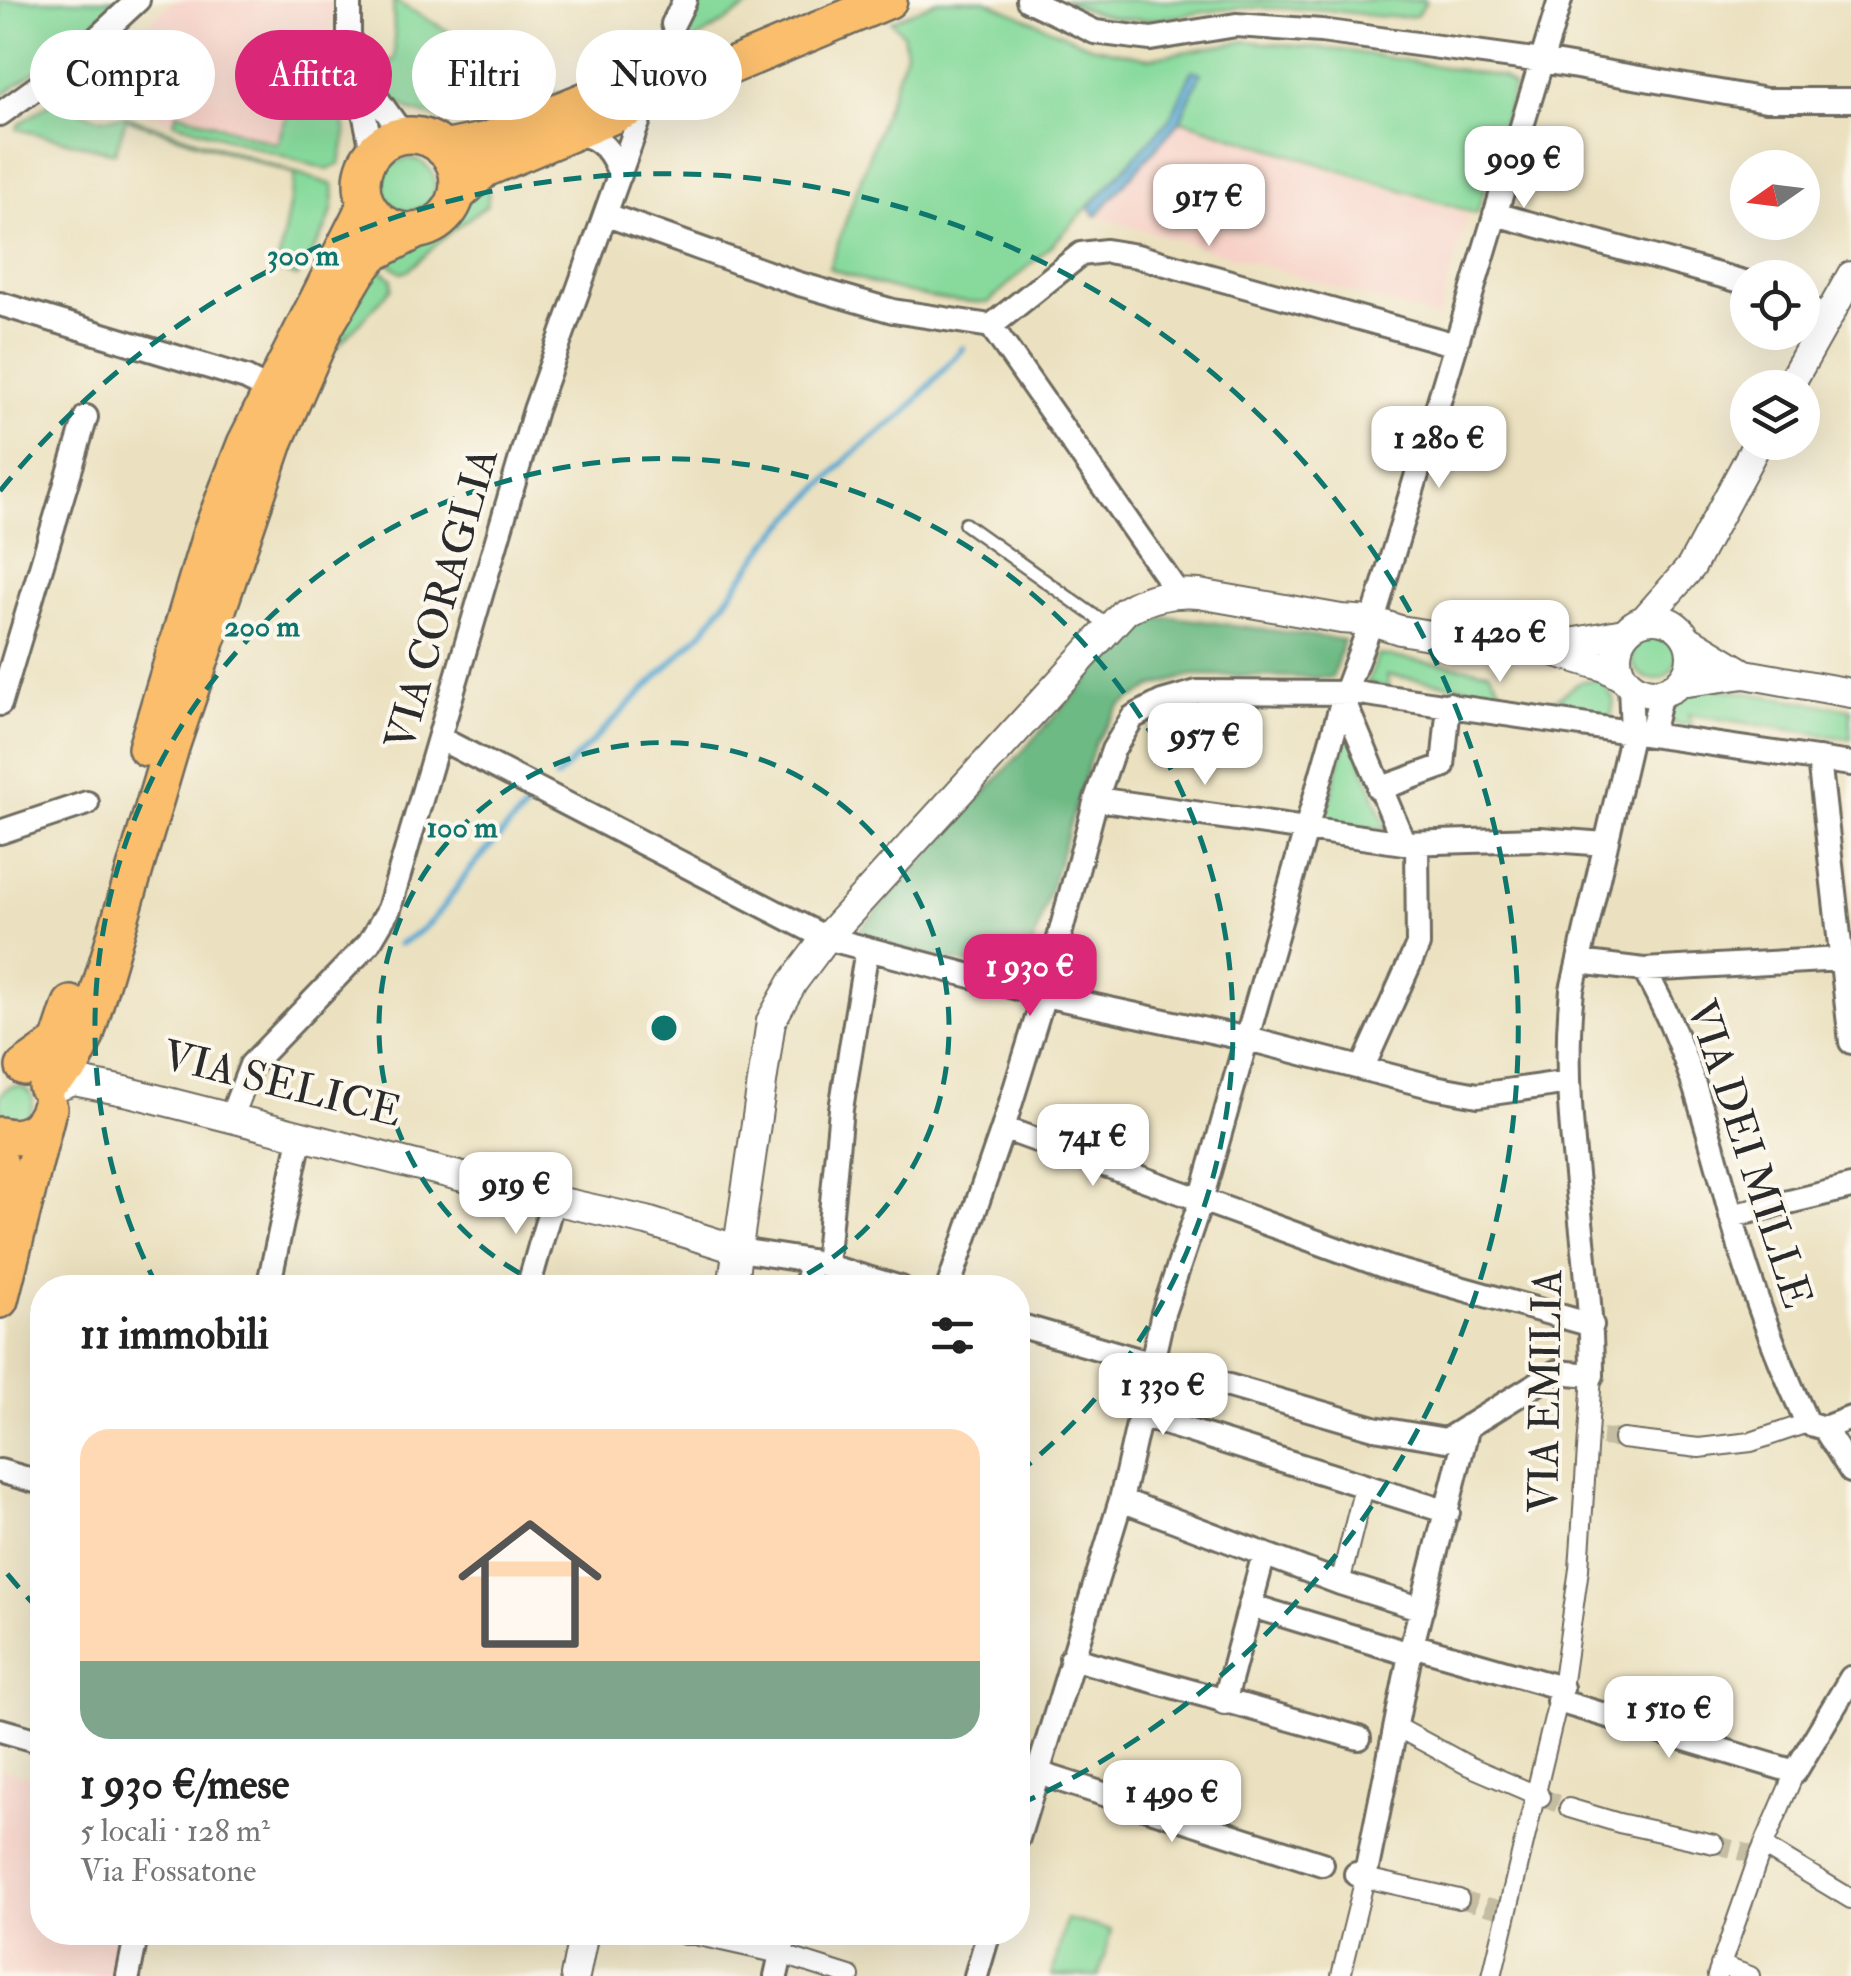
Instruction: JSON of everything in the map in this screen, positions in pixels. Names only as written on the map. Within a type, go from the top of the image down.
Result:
[{"type":"main road","points":[[414,232],[385,226],[366,204],[362,174],[367,160],[386,140],[488,140],[828,0]]},
{"type":"main road","points":[[742,62],[889,0]]},
{"type":"main road","points":[[24,1080],[72,1065],[86,1038],[172,744],[276,439],[326,325],[358,272],[372,254],[441,220],[456,196],[486,169],[605,120]]},
{"type":"main road","points":[[429,142],[456,170],[456,196]]},
{"type":"main road","points":[[0,1300],[9,1259],[24,1080],[63,1031],[211,532],[270,390],[366,204]]},
{"type":"main road","points":[[0,1134],[25,1136],[43,1123],[24,1080]]},
{"type":"main road","points":[[0,1164],[9,1209],[9,1259]]},
{"type":"street","points":[[0,114],[68,66],[138,0]]},
{"type":"street","points":[[348,30],[349,0]]},
{"type":"street","points":[[673,24],[684,0]]},
{"type":"street","points":[[1028,0],[1095,32],[1151,39],[1236,24],[1321,31],[1542,61],[1766,100],[1851,100]]},
{"type":"street","points":[[1030,1783],[1120,1500],[1163,1312],[1248,1039],[1344,697],[1372,621],[1560,0]]},
{"type":"street","points":[[392,119],[429,142]]},
{"type":"street","points":[[366,120],[370,141],[367,160]]},
{"type":"street","name":"VIA CORAGLIA","points":[[231,1117],[251,1065],[370,942],[390,909],[535,410],[639,120]]},
{"type":"street","points":[[575,133],[592,136],[606,146],[620,175]]},
{"type":"street","points":[[1496,214],[1730,279]]},
{"type":"street","points":[[607,216],[828,293],[893,311],[991,326],[1178,592]]},
{"type":"street","points":[[991,326],[1081,254],[1106,252],[1137,256],[1456,344]]},
{"type":"street","points":[[1820,307],[1851,276]]},
{"type":"street","points":[[0,304],[246,378],[270,390]]},
{"type":"street","points":[[0,704],[86,417]]},
{"type":"street","points":[[1626,681],[1616,657],[1635,626],[1692,567],[1748,460]]},
{"type":"street","points":[[1670,688],[1691,663],[1684,634],[1692,567]]},
{"type":"street","points":[[734,1275],[770,1021],[793,982],[826,938],[1110,627],[1125,611],[1147,598],[1178,592],[1372,621],[1400,630],[1477,643],[1543,648],[1605,666],[1649,694],[1746,674],[1851,692]]},
{"type":"street","points":[[1543,648],[1658,618],[1746,674]]},
{"type":"street","name":"VIA EMILIA","points":[[1626,681],[1642,733]]},
{"type":"street","name":"VIA EMILIA","points":[[1492,1976],[1503,1910],[1537,1796],[1560,1695],[1595,1436],[1592,1325],[1569,1082],[1568,1032],[1605,844],[1642,733],[1670,688]]},
{"type":"street","points":[[952,1275],[1044,995],[1096,799],[1113,750],[1133,717],[1162,702],[1197,692],[1344,697],[1449,704],[1851,764]]},
{"type":"street","points":[[1344,697],[1380,789],[1411,843],[1418,946],[1363,1067]]},
{"type":"street","points":[[1380,789],[1443,766],[1449,704]]},
{"type":"street","points":[[441,739],[826,938],[1044,995],[1248,1039],[1434,1087],[1478,1095],[1569,1082]]},
{"type":"street","points":[[1819,758],[1851,1042]]},
{"type":"street","points":[[1096,799],[1411,843],[1540,839],[1605,844]]},
{"type":"street","points":[[0,832],[87,803]]},
{"type":"street","points":[[812,1275],[818,1263],[867,949]]},
{"type":"street","points":[[1644,970],[1841,959]]},
{"type":"street","name":"VIA DEI MILLE","points":[[1579,962],[1644,970],[1660,998],[1690,1079],[1767,1333],[1816,1425],[1851,1471]]},
{"type":"street","name":"VIA SELICE","points":[[24,1080],[74,1081],[231,1117],[647,1221],[739,1250],[818,1263],[858,1275]]},
{"type":"street","points":[[1003,1128],[1389,1268],[1592,1325]]},
{"type":"street","points":[[271,1275],[301,1134]]},
{"type":"street","points":[[1731,1216],[1851,1187]]},
{"type":"street","points":[[532,1275],[553,1200]]},
{"type":"street","points":[[1030,1328],[1374,1428],[1446,1440],[1556,1372],[1592,1374]]},
{"type":"street","points":[[1142,1416],[1448,1512]]},
{"type":"street","points":[[1623,1439],[1699,1448],[1751,1442],[1851,1418]]},
{"type":"street","points":[[1340,1976],[1360,1876],[1380,1738],[1411,1650],[1468,1426]]},
{"type":"street","points":[[0,1471],[30,1480]]},
{"type":"street","points":[[1340,1583],[1364,1487]]},
{"type":"street","points":[[1120,1500],[1340,1583],[1422,1608]]},
{"type":"street","points":[[1224,1703],[1264,1554]]},
{"type":"street","points":[[1252,1606],[1560,1695],[1795,1772]]},
{"type":"street","points":[[1071,1658],[1224,1703],[1380,1738],[1469,1766],[1537,1796]]},
{"type":"street","points":[[1750,1976],[1718,1971],[1757,1852],[1795,1772],[1851,1678]]},
{"type":"street","points":[[0,1730],[30,1739]]},
{"type":"street","points":[[1030,1786],[1322,1864]]},
{"type":"street","points":[[1569,1808],[1714,1844]]},
{"type":"street","points":[[1757,1852],[1851,1899]]},
{"type":"street","points":[[1360,1876],[1459,1900]]},
{"type":"street","points":[[128,1976],[134,1945]]},
{"type":"street","points":[[575,1976],[581,1945]]},
{"type":"street","points":[[742,1945],[850,1976]]},
{"type":"street","points":[[976,1976],[985,1945]]},
{"type":"lane","points":[[965,524],[1110,627]]},
{"type":"shaded area","points":[[173,0],[334,0],[331,30],[235,30],[235,120],[343,120],[346,134],[340,163],[328,170],[168,120],[215,120],[215,30],[143,30]]},
{"type":"shaded area","points":[[1180,121],[1468,215],[1438,318],[1096,216]]},
{"type":"shaded area","points":[[0,1769],[30,1777],[30,1945],[115,1945],[109,1976],[0,1976]]},
{"type":"green space","points":[[0,0],[118,0],[87,30],[30,30],[30,75],[0,97]]},
{"type":"green space","points":[[393,0],[446,30],[412,30],[412,111],[392,95]]},
{"type":"green space","points":[[703,0],[760,0],[712,30],[689,30]]},
{"type":"green space","points":[[938,0],[985,0],[1090,46],[1148,58],[1246,41],[1348,51],[1502,77],[1514,87],[1477,214],[1172,117],[1052,245],[988,303],[927,297],[829,268],[906,52],[903,34],[891,21]]},
{"type":"green space","points":[[1063,0],[1426,2],[1416,16],[1402,17],[1249,8],[1146,20],[1108,16]]},
{"type":"green space","points":[[30,117],[30,120],[126,120],[115,153],[17,129]]},
{"type":"green space","points":[[129,120],[333,185],[328,222],[297,277],[277,270],[295,174]]},
{"type":"green space","points":[[202,120],[277,144],[285,120],[343,120],[346,134],[340,163],[328,170],[174,122]]},
{"type":"green space","points":[[409,159],[427,167],[435,185],[427,203],[409,211],[391,203],[383,185],[391,167]]},
{"type":"green space","points":[[484,181],[489,193],[487,205],[450,232],[408,271],[402,273],[383,259],[445,230]]},
{"type":"green space","points":[[376,265],[392,279],[392,288],[327,358]]},
{"type":"green space","points":[[1173,617],[1344,640],[1332,678],[1194,675],[1152,687],[1120,706],[1095,743],[1023,977],[853,937],[1135,628]]},
{"type":"green space","points":[[1654,635],[1670,641],[1676,657],[1670,673],[1654,679],[1638,673],[1632,657],[1638,641]]},
{"type":"green space","points":[[1378,655],[1489,671],[1505,695],[1552,701],[1581,682],[1602,681],[1614,700],[1611,718],[1506,704],[1499,692],[1387,675],[1389,688],[1367,684]]},
{"type":"green space","points":[[1703,686],[1851,709],[1851,739],[1688,714],[1692,725],[1675,724],[1662,711],[1669,701]]},
{"type":"green space","points":[[1346,737],[1353,738],[1387,830],[1328,824],[1325,819]]},
{"type":"green space","points":[[16,1086],[28,1091],[33,1103],[28,1115],[16,1120],[4,1115],[-1,1103],[4,1091]]},
{"type":"green space","points":[[1066,1919],[1111,1930],[1099,1976],[1052,1976]]},
{"type":"water","points":[[1192,70],[1201,73],[1180,121],[1096,216],[1089,207],[1171,117]]},
{"type":"waterway","points":[[556,778],[704,630],[770,540],[850,456],[905,413],[963,348]]},
{"type":"waterway","points":[[399,944],[434,918],[474,865],[527,807]]},
{"type":"tunnel","points":[[1602,1437],[1623,1439]]},
{"type":"tunnel","points":[[1541,1797],[1569,1808]]},
{"type":"tunnel","points":[[1714,1844],[1750,1854]]},
{"type":"tunnel","points":[[1459,1899],[1498,1909]]}]
